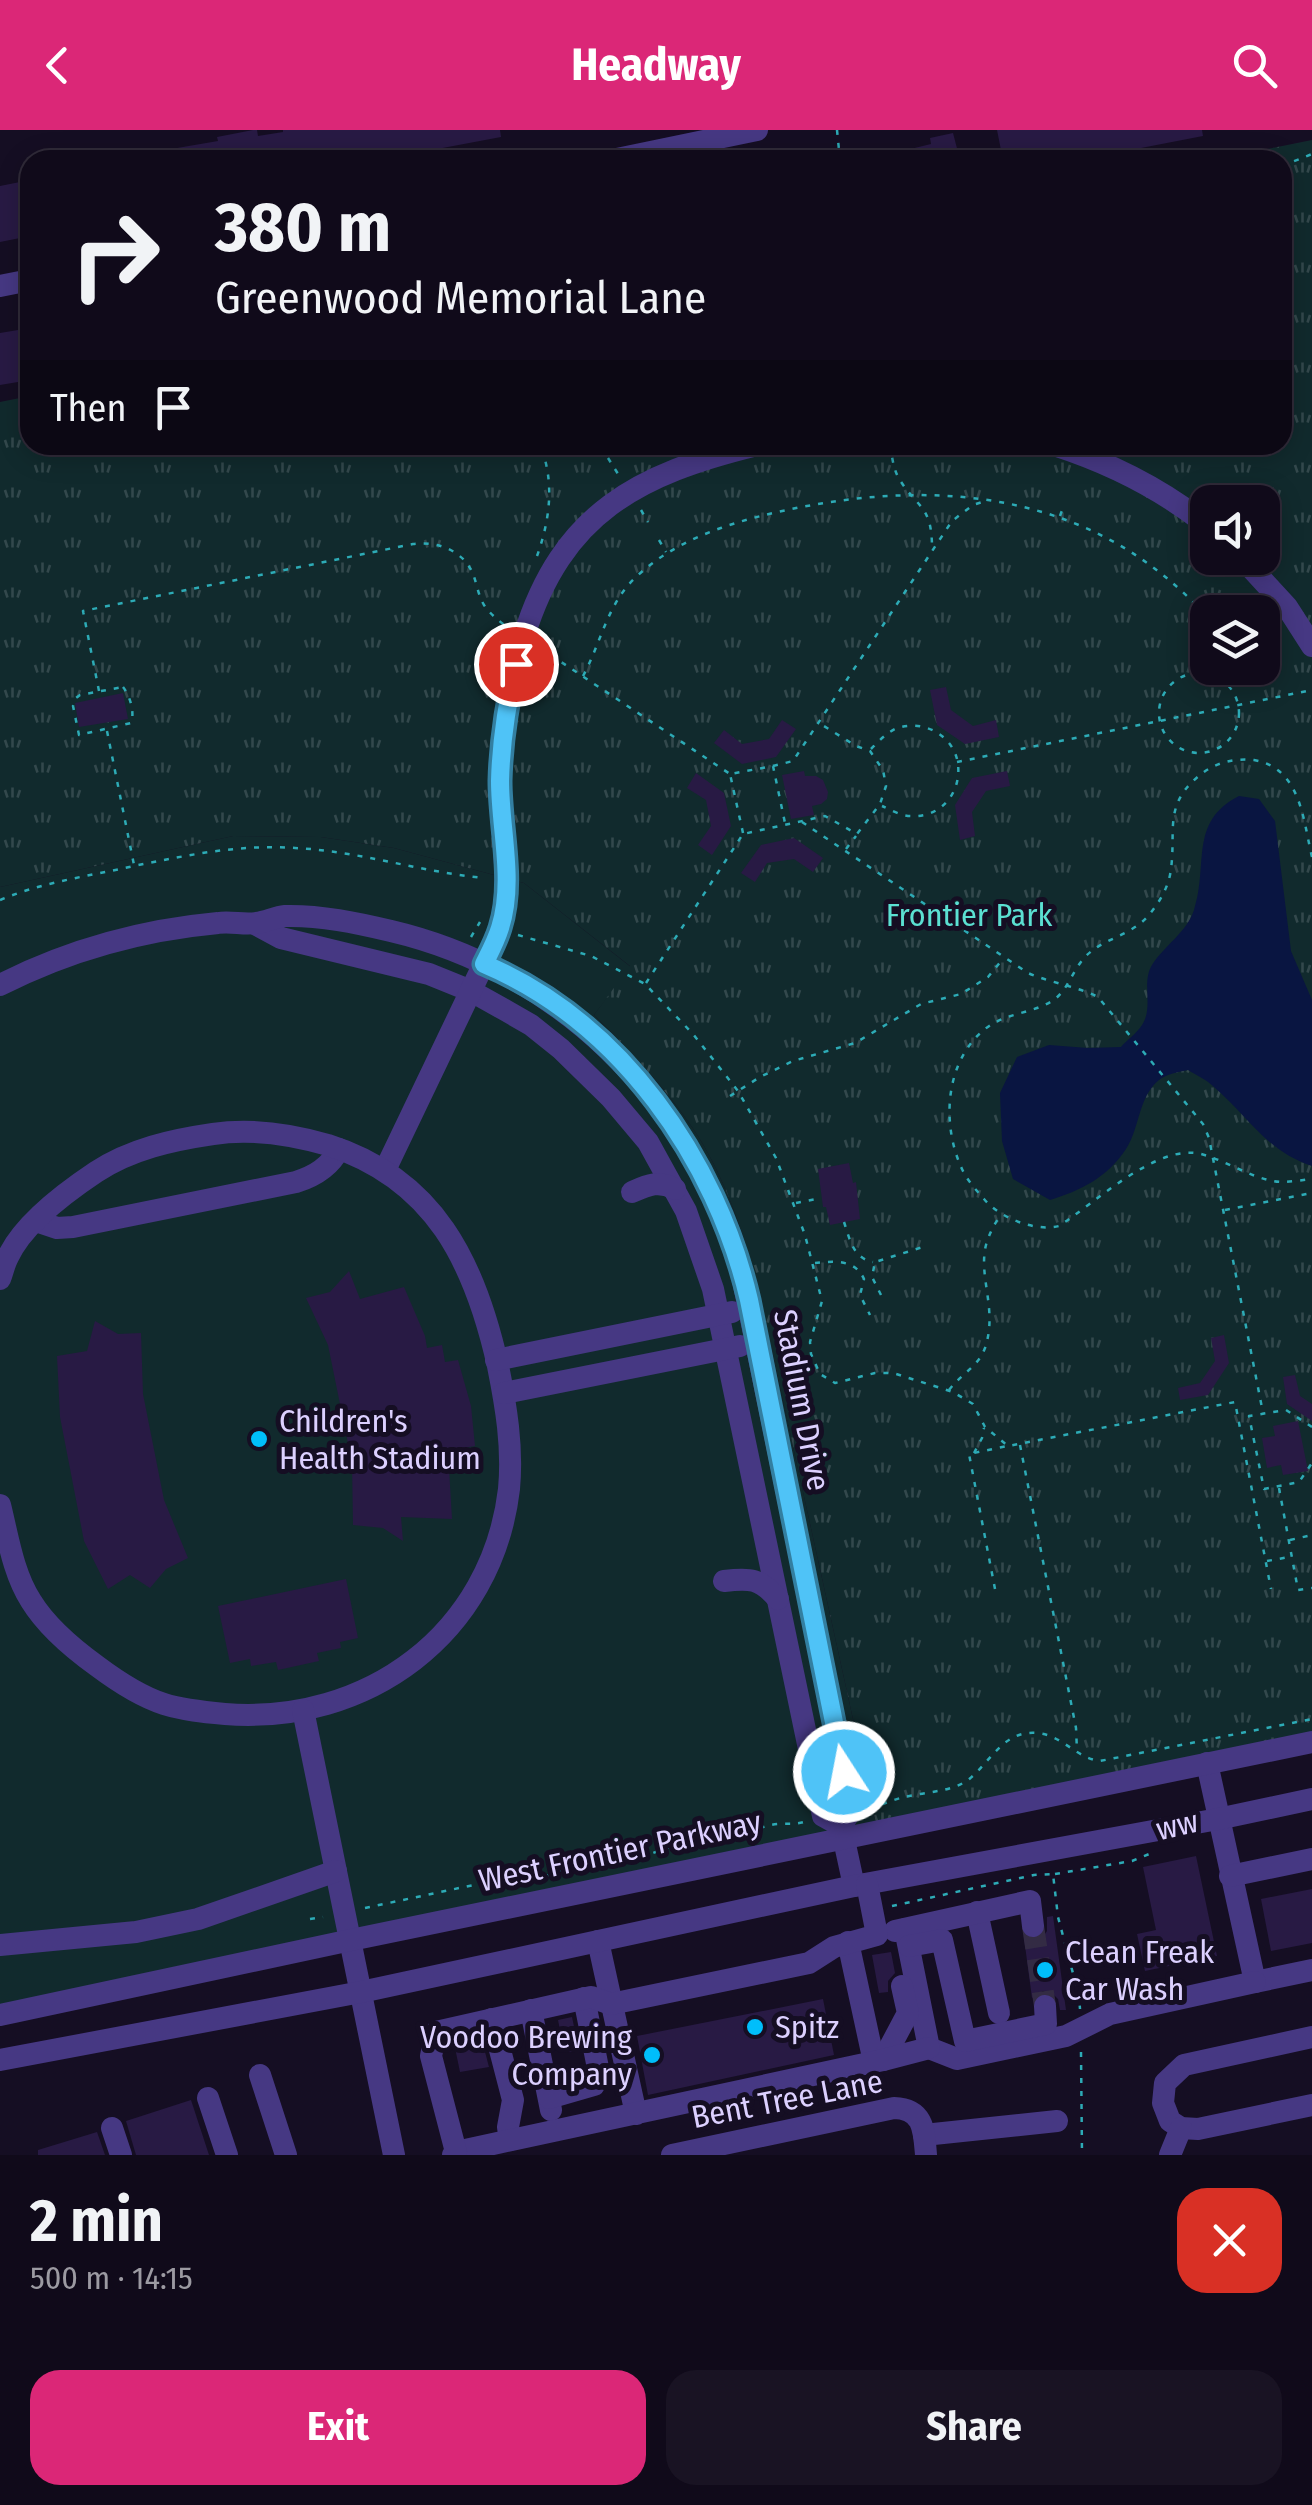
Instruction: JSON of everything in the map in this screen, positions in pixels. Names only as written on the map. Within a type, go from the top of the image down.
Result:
[{"type":"street","points":[[646,150],[693,136],[757,130]]},
{"type":"street","points":[[386,1170],[500,930],[506,895],[500,780],[506,716],[520,649],[546,580],[581,530],[620,498],[680,469],[725,455]]},
{"type":"street","points":[[1085,455],[1133,477],[1190,513]]},
{"type":"street","points":[[1257,575],[1287,608],[1312,646]]},
{"type":"street","name":"Stadium Drive","points":[[0,985],[52,961],[116,940],[206,924],[255,924],[283,916],[372,926],[437,944],[525,985],[577,1021],[626,1066],[683,1139],[734,1244],[852,1810],[843,1832]]},
{"type":"street","name":"Stadium Drive","points":[[255,924],[281,938],[402,966],[471,991],[531,1026],[588,1074],[648,1142],[696,1236],[713,1288],[823,1816],[843,1832],[861,1885],[895,1936]]},
{"type":"street","points":[[0,1505],[16,1568],[31,1601],[76,1651],[118,1682],[162,1704],[252,1716],[303,1710],[346,1698],[387,1680],[422,1653],[460,1614],[488,1566],[503,1523],[510,1472],[504,1393],[481,1303],[462,1259],[435,1216],[408,1188],[386,1170],[339,1149],[292,1136],[244,1131],[192,1137],[128,1155],[68,1192],[36,1221],[2,1264]]},
{"type":"street","points":[[36,1221],[58,1228],[73,1227],[296,1182],[318,1173],[334,1160],[339,1149]]},
{"type":"street","points":[[632,1192],[656,1183],[675,1189]]},
{"type":"street","points":[[496,1360],[750,1308]]},
{"type":"street","points":[[504,1393],[757,1342]]},
{"type":"street","points":[[724,1581],[755,1580],[778,1599]]},
{"type":"street","points":[[303,1710],[394,2155]]},
{"type":"street","name":"West Frontier Parkway","points":[[0,2015],[843,1832],[1312,1742]]},
{"type":"street","points":[[1207,1763],[1255,1982]]},
{"type":"street","points":[[0,2060],[361,1992],[861,1885],[1218,1820],[1312,1799]]},
{"type":"street","points":[[1230,1876],[1312,1859]]},
{"type":"street","points":[[0,1945],[136,1932],[198,1919],[336,1870]]},
{"type":"street","points":[[1033,1926],[1030,1901],[895,1936],[848,1942],[809,1963],[612,2004],[584,1998],[436,2032],[431,2056],[454,2154],[930,2048],[957,2060],[1066,2036],[1110,2014],[1312,1970]]},
{"type":"street","points":[[977,1912],[999,2013]]},
{"type":"street","points":[[895,1936],[930,2048]]},
{"type":"street","points":[[895,1936],[942,1940],[966,2041],[1046,2024],[1045,2006]]},
{"type":"street","points":[[878,2061],[908,2013],[895,1936]]},
{"type":"street","points":[[598,1941],[636,2114]]},
{"type":"street","points":[[848,1942],[878,2061]]},
{"type":"street","points":[[549,2098],[594,2085],[598,2068],[584,1998]]},
{"type":"street","points":[[531,2010],[556,2131]]},
{"type":"street","points":[[492,2019],[513,2100],[510,2140]]},
{"type":"street","points":[[1312,2038],[1184,2065],[1165,2082],[1163,2103],[1170,2121],[1181,2128],[1198,2129],[1312,2105]]},
{"type":"street","points":[[260,2074],[286,2155]]},
{"type":"street","points":[[208,2098],[227,2155]]},
{"type":"street","name":"Bent Tree Lane","points":[[672,2155],[894,2108],[906,2108],[922,2135],[1057,2121]]},
{"type":"street","points":[[112,2128],[121,2155]]},
{"type":"street","points":[[1170,2155],[1181,2128]]},
{"type":"path","points":[[537,557],[549,511],[548,473],[543,455]]},
{"type":"path","points":[[892,455],[895,470],[928,518],[932,550]]},
{"type":"path","points":[[608,458],[626,487]]},
{"type":"path","points":[[582,676],[620,594],[653,562],[711,532],[830,501],[912,494],[989,499],[1060,518],[1136,556],[1190,600]]},
{"type":"path","points":[[730,774],[793,761],[932,550],[960,513],[989,499]]},
{"type":"path","points":[[636,502],[648,522]]},
{"type":"path","points":[[1060,518],[1064,505]]},
{"type":"path","points":[[659,540],[667,553]]},
{"type":"path","points":[[99,691],[83,611],[413,544],[436,544],[458,554],[472,572],[488,611],[516,634]]},
{"type":"path","points":[[535,645],[730,774],[744,834]]},
{"type":"path","points":[[1190,675],[1171,684],[1159,705],[1165,735],[1190,752],[1219,747],[1231,736],[1238,722],[1238,706],[1227,685]]},
{"type":"path","points":[[122,687],[128,695],[133,719],[106,729],[80,735],[76,698],[122,687]]},
{"type":"path","points":[[958,762],[1312,690]]},
{"type":"path","points":[[819,723],[856,746],[870,750],[886,778],[880,804],[845,850]]},
{"type":"path","points":[[870,750],[890,732],[920,726],[946,740],[958,762],[952,796],[938,810],[928,815],[906,816],[880,804]]},
{"type":"path","points":[[106,729],[134,866]]},
{"type":"path","points":[[1312,857],[1296,791],[1284,775],[1261,762],[1246,759],[1210,768],[1193,780],[1175,808],[1170,872],[1158,904],[1134,929],[1082,960],[1056,998],[983,1030],[970,1045],[952,1082],[950,1098],[952,1132],[962,1168],[983,1198],[1006,1218],[1051,1228],[1079,1213],[1142,1167],[1192,1153],[1281,1182],[1312,1179]]},
{"type":"path","points":[[772,766],[785,825]]},
{"type":"path","points":[[645,984],[744,834],[825,816],[857,834]]},
{"type":"path","points":[[802,822],[1028,973],[1098,997],[1203,1124],[1224,1210],[1263,1414]]},
{"type":"path","points":[[0,900],[73,878],[220,850],[294,848],[356,854],[487,878]]},
{"type":"path","points":[[468,942],[482,917]]},
{"type":"path","points":[[513,933],[591,956],[645,984],[693,1034],[738,1091],[776,1158],[813,1264],[822,1301],[810,1342],[820,1374],[836,1383],[893,1372],[948,1390],[973,1404],[984,1426],[1008,1446]]},
{"type":"path","points":[[730,1096],[793,1061],[856,1043],[921,1004],[960,994],[988,977],[1004,958]]},
{"type":"path","points":[[1224,1210],[1312,1193]]},
{"type":"path","points":[[794,1204],[821,1198]]},
{"type":"path","points":[[948,1390],[975,1366],[985,1348],[990,1310],[985,1250],[1001,1215]]},
{"type":"path","points":[[844,1222],[856,1253],[864,1260],[875,1262],[923,1247]]},
{"type":"path","points":[[858,1268],[864,1260]]},
{"type":"path","points":[[813,1264],[842,1262],[858,1268],[864,1279],[860,1295],[870,1315]]},
{"type":"path","points":[[875,1262],[872,1277],[881,1294]]},
{"type":"path","points":[[994,1589],[969,1454],[1235,1402],[1271,1588]]},
{"type":"path","points":[[1312,1427],[1286,1410],[1249,1416],[1264,1489],[1299,1482],[1312,1463]]},
{"type":"path","points":[[974,1453],[984,1426]]},
{"type":"path","points":[[1020,1444],[1076,1728],[1076,1751]]},
{"type":"path","points":[[1279,1486],[1298,1590],[1312,1588]]},
{"type":"path","points":[[1288,1540],[1312,1535]]},
{"type":"path","points":[[1266,1562],[1291,1556]]},
{"type":"path","name":"ww","points":[[893,1880],[888,1907],[1034,1875],[1132,1861],[1163,1848]]},
{"type":"path","points":[[1053,1874],[1058,1917],[1080,1996],[1082,2155]]},
{"type":"green space","name":"Frontier Park","points":[[1312,140],[1312,1736],[877,1828],[756,1278],[737,1220],[713,1162],[692,1127],[658,1083],[594,1015],[630,966],[524,883],[394,848],[321,837],[233,836],[0,887],[0,402],[20,398],[20,455],[1292,455],[1292,150],[1262,150]]},
{"type":"green space","points":[[233,836],[321,837],[394,848],[524,883],[631,967],[594,1015],[658,1083],[692,1127],[713,1162],[737,1220],[756,1278],[877,1828],[0,2013],[0,887]]},
{"type":"shaded area","points":[[1239,796],[1259,799],[1275,821],[1291,951],[1312,1000],[1312,1166],[1270,1142],[1211,1084],[1188,1070],[1165,1076],[1152,1087],[1131,1141],[1111,1168],[1082,1187],[1050,1200],[1013,1179],[1002,1141],[1000,1093],[1017,1057],[1049,1045],[1121,1047],[1140,1028],[1147,1011],[1147,979],[1152,965],[1194,910],[1206,832],[1223,807]]},
{"type":"building","points":[[257,130],[258,136],[283,130],[500,130],[501,137],[432,150],[166,150],[218,141],[217,137]]},
{"type":"building","points":[[997,130],[1202,130],[1203,136],[1131,150],[1001,150]]},
{"type":"building","points":[[953,133],[957,150],[906,150],[931,144],[930,138]]},
{"type":"building","points":[[20,182],[20,238],[0,242],[0,186]]},
{"type":"building","points":[[20,330],[20,382],[0,385],[0,333]]},
{"type":"building","points":[[946,687],[951,710],[973,726],[996,720],[999,737],[965,744],[937,725],[930,690]]},
{"type":"building","points":[[123,693],[128,719],[79,727],[75,703]]},
{"type":"building","points":[[782,720],[796,729],[776,757],[742,764],[714,743],[724,730],[742,744],[769,739]]},
{"type":"building","points":[[804,771],[805,776],[823,780],[827,799],[812,806],[814,815],[791,819],[782,775]]},
{"type":"building","points":[[1007,771],[1010,786],[986,791],[972,812],[975,836],[960,840],[955,805],[972,778]]},
{"type":"building","points":[[696,773],[724,793],[731,826],[712,855],[698,845],[711,826],[706,800],[687,788]]},
{"type":"building","points":[[794,838],[823,858],[813,872],[794,859],[767,863],[755,882],[741,873],[761,845]]},
{"type":"building","points":[[849,1163],[853,1183],[856,1182],[860,1219],[830,1225],[823,1207],[818,1169]]},
{"type":"building","points":[[349,1271],[360,1299],[404,1287],[427,1348],[442,1345],[445,1362],[458,1360],[471,1406],[475,1446],[448,1451],[452,1519],[401,1517],[403,1541],[383,1528],[353,1525],[352,1463],[328,1345],[306,1298],[330,1292]]},
{"type":"building","points":[[95,1321],[118,1334],[141,1333],[143,1394],[164,1500],[188,1558],[166,1569],[150,1588],[130,1575],[108,1589],[84,1541],[60,1417],[57,1356],[87,1351]]},
{"type":"building","points":[[1224,1335],[1229,1363],[1208,1395],[1180,1400],[1178,1388],[1200,1383],[1215,1361],[1211,1338]]},
{"type":"building","points":[[1295,1375],[1300,1396],[1312,1404],[1312,1421],[1287,1404],[1283,1377]]},
{"type":"building","points":[[1298,1421],[1308,1471],[1283,1475],[1281,1465],[1267,1468],[1262,1438],[1275,1436],[1273,1426]]},
{"type":"building","points":[[346,1579],[358,1638],[340,1642],[341,1648],[317,1653],[319,1661],[278,1670],[276,1662],[251,1666],[250,1659],[230,1663],[218,1606]]},
{"type":"building","points":[[1196,1856],[1217,1956],[1145,1971],[1137,1934],[1156,1930],[1143,1867]]},
{"type":"building","points":[[1312,1889],[1312,1943],[1271,1951],[1261,1899]]},
{"type":"building","name":"Clean Freak Car Wash","points":[[1053,1916],[1066,2010],[1060,2010],[1058,1999],[1051,1992],[1043,1991],[1032,1998],[1024,1938],[1034,1941],[1043,1937],[1047,1917]]},
{"type":"building","points":[[891,1952],[895,1973],[888,1981],[888,1992],[879,1993],[872,1955]]},
{"type":"building","points":[[823,1999],[834,2055],[648,2095],[637,2036]]},
{"type":"building","points":[[572,2017],[579,2050],[569,2052],[566,2034],[561,2035],[558,2020]]},
{"type":"building","points":[[481,2037],[489,2067],[460,2072],[454,2043]]},
{"type":"building","points":[[191,2100],[209,2155],[136,2155],[126,2121]]},
{"type":"building","points":[[97,2132],[105,2155],[38,2155],[38,2150]]},
{"type":"tunnel","points":[[1033,1926],[1045,2006]]},
{"type":"place","name":"Children's Health Stadium","points":[[259,1439]]},
{"type":"place","name":"Clean Freak Car Wash","points":[[1045,1970]]},
{"type":"place","name":"Spitz","points":[[755,2027]]},
{"type":"place","name":"Voodoo Brewing Company","points":[[652,2055]]},
{"type":"route","points":[[516,664],[501,756],[506,895],[500,930],[484,964],[559,1008],[626,1066],[672,1122],[719,1208],[734,1244],[749,1300],[844,1772]]}]
